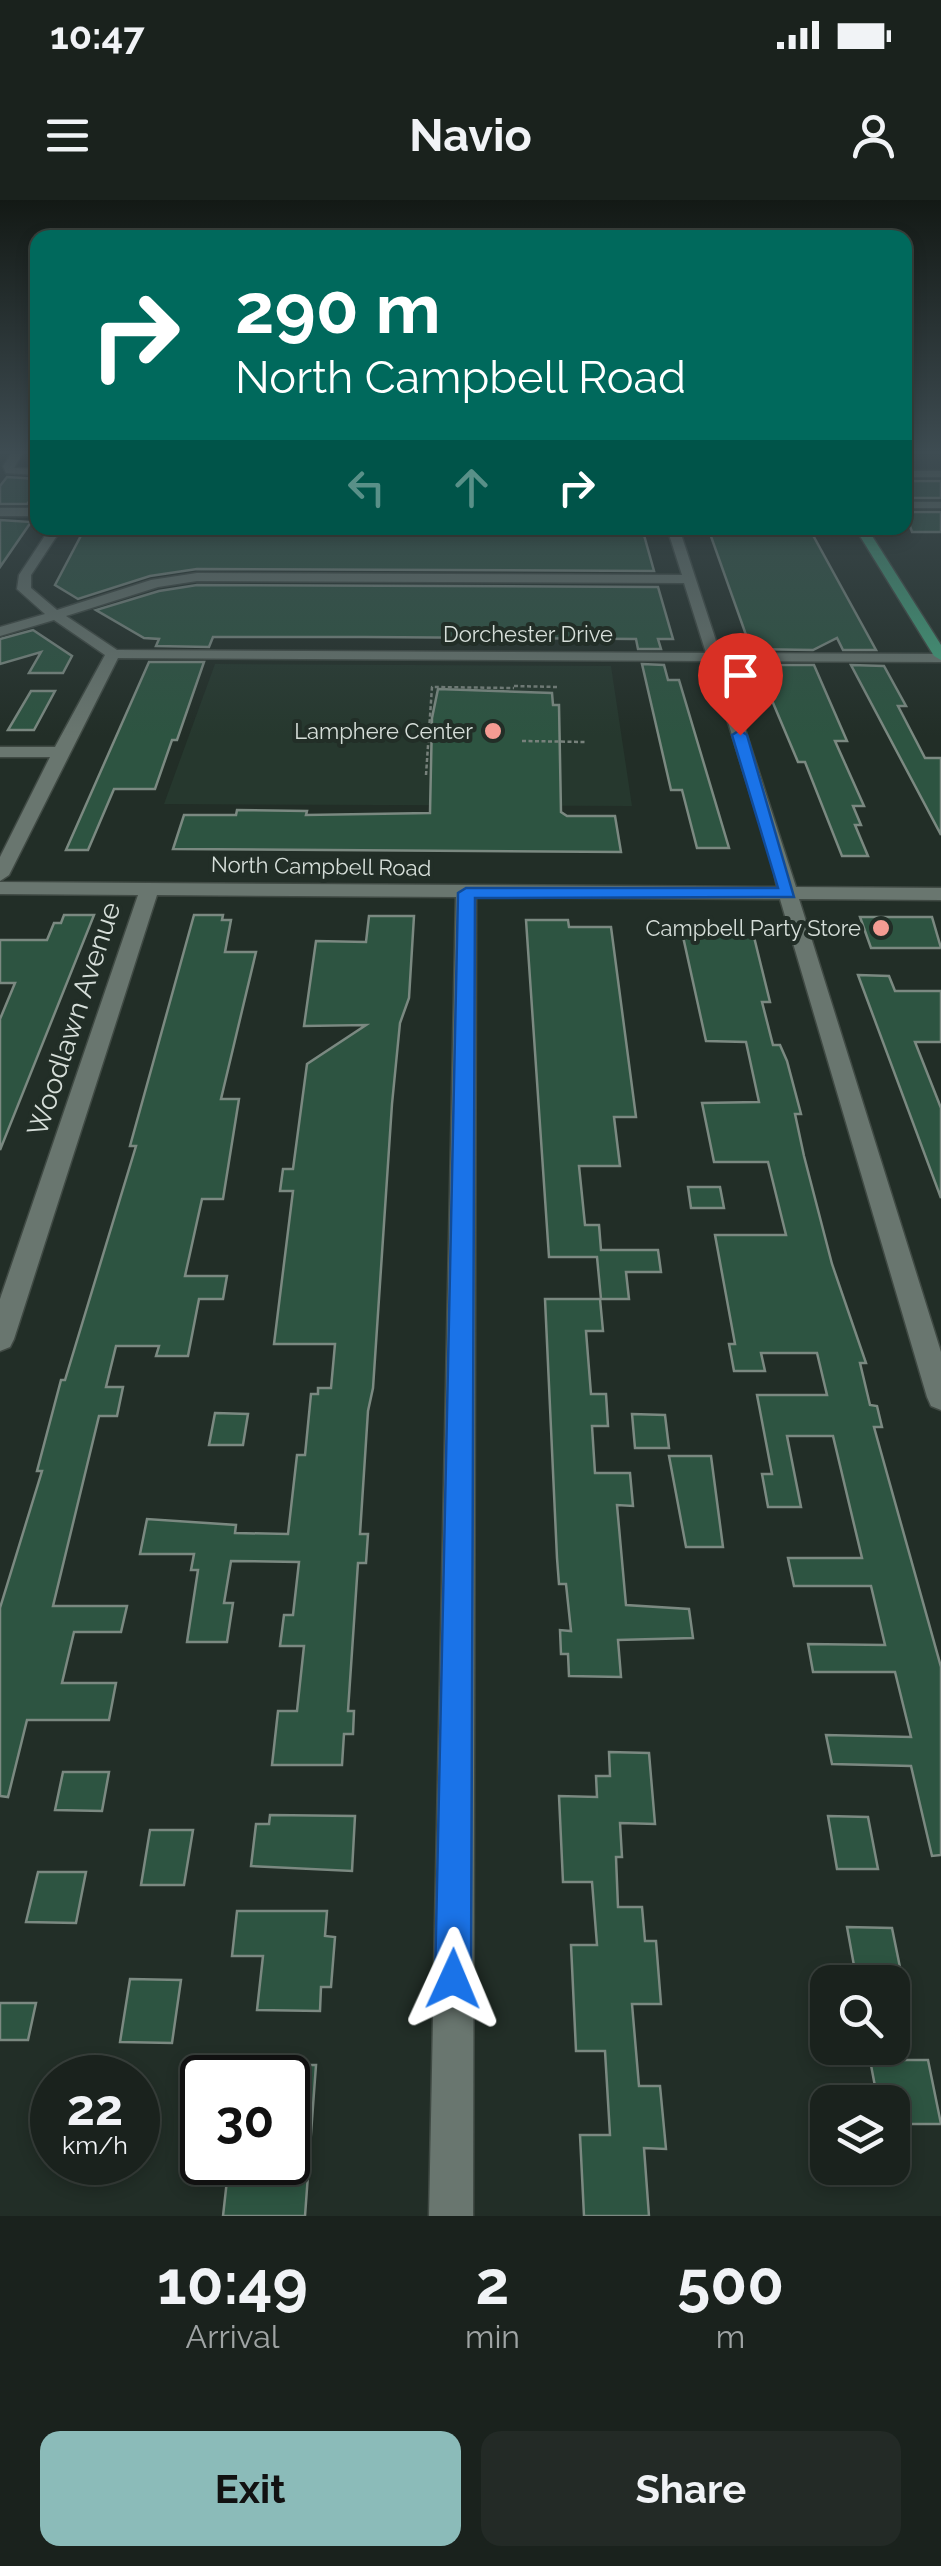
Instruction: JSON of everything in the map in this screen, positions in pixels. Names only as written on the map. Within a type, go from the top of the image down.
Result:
[{"type":"main road","points":[[873,548],[941,657]]},
{"type":"street","points":[[0,876],[60,752],[114,654],[29,596],[19,575],[40,548]]},
{"type":"street","points":[[679,548],[941,1397]]},
{"type":"street","points":[[0,632],[156,584],[197,577],[689,579]]},
{"type":"street","name":"Dorchester Drive","points":[[114,654],[941,657]]},
{"type":"street","points":[[0,752],[60,752]]},
{"type":"street","name":"North Campbell Road","points":[[0,888],[941,894]]},
{"type":"street","name":"Woodlawn Avenue","points":[[0,1340],[149,889]]},
{"type":"street","points":[[450,2216],[466,893]]},
{"type":"path","points":[[426,775],[432,687],[557,687]]},
{"type":"path","points":[[522,741],[585,742]]},
{"type":"shaded area","points":[[215,664],[611,666],[632,806],[164,804]]},
{"type":"building","points":[[0,548],[13,548],[0,567]]},
{"type":"building","points":[[74,548],[648,548],[654,571],[197,569],[150,576],[78,599],[55,585]]},
{"type":"building","points":[[715,548],[820,548],[876,650],[843,650],[837,638],[813,650],[751,649]]},
{"type":"building","points":[[197,585],[658,587],[673,639],[658,639],[661,649],[638,649],[636,639],[364,637],[213,637],[209,647],[156,646],[159,639],[144,638],[96,610],[159,591]]},
{"type":"building","points":[[33,630],[72,656],[63,673],[29,673],[41,652],[0,664],[0,639]]},
{"type":"building","points":[[149,662],[204,662],[177,740],[172,740],[155,789],[114,789],[88,850],[66,850]]},
{"type":"building","points":[[642,664],[664,665],[668,680],[679,680],[729,848],[697,848],[682,790],[671,790]]},
{"type":"building","points":[[757,665],[814,665],[847,741],[835,741],[864,806],[853,806],[861,825],[855,825],[868,856],[842,856],[805,762],[798,762]]},
{"type":"building","points":[[851,665],[884,666],[906,706],[898,706],[925,758],[941,758],[941,835]]},
{"type":"building","points":[[438,689],[552,693],[553,705],[559,705],[561,812],[567,816],[615,816],[621,852],[173,849],[184,815],[236,815],[237,810],[307,811],[306,815],[430,813],[432,718]]},
{"type":"building","points":[[31,691],[55,691],[34,730],[8,730]]},
{"type":"building","points":[[64,915],[94,915],[0,1150],[0,1019],[15,983],[0,983],[0,940],[47,940],[54,923],[61,923]]},
{"type":"building","points":[[194,915],[223,915],[222,920],[231,920],[225,952],[256,952],[221,1099],[239,1099],[223,1199],[202,1199],[185,1276],[227,1276],[223,1299],[199,1299],[188,1356],[156,1356],[159,1346],[116,1346],[106,1387],[123,1387],[117,1416],[99,1416],[53,1606],[127,1606],[121,1632],[74,1632],[62,1683],[116,1683],[109,1720],[27,1720],[8,1797],[0,1796],[0,1608],[42,1471],[37,1471],[61,1380],[65,1380],[136,1146],[130,1146]]},
{"type":"building","points":[[369,916],[414,916],[409,998],[400,1023],[392,1104],[373,1388],[368,1411],[360,1534],[368,1534],[366,1563],[358,1563],[348,1711],[354,1711],[353,1734],[344,1734],[342,1765],[272,1765],[278,1711],[297,1711],[304,1646],[280,1646],[284,1615],[293,1615],[299,1562],[231,1561],[224,1603],[233,1603],[227,1642],[187,1642],[198,1570],[191,1570],[194,1554],[140,1554],[147,1519],[236,1525],[235,1533],[288,1534],[297,1455],[305,1455],[311,1394],[318,1394],[318,1388],[331,1388],[335,1344],[274,1344],[293,1191],[280,1191],[283,1169],[293,1169],[307,1064],[366,1025],[304,1026],[316,941],[366,942]]},
{"type":"building","points":[[860,917],[932,917],[941,948],[871,948]]},
{"type":"building","points":[[526,920],[568,920],[569,927],[611,927],[636,1117],[614,1117],[620,1166],[579,1166],[585,1225],[599,1225],[601,1250],[658,1250],[661,1272],[626,1272],[629,1299],[601,1299],[597,1257],[549,1257]]},
{"type":"building","points":[[682,932],[754,937],[770,1002],[762,1002],[773,1045],[780,1045],[787,1061],[801,1114],[795,1114],[804,1156],[832,1264],[866,1363],[860,1363],[870,1405],[877,1406],[882,1427],[874,1427],[941,1667],[941,1855],[932,1856],[911,1766],[832,1764],[826,1735],[911,1737],[895,1672],[813,1672],[808,1644],[885,1645],[871,1586],[794,1586],[788,1558],[862,1558],[833,1436],[787,1436],[801,1507],[768,1507],[762,1474],[772,1474],[757,1395],[827,1395],[817,1353],[761,1353],[765,1371],[734,1371],[729,1344],[735,1344],[715,1235],[786,1235],[768,1162],[714,1162],[702,1103],[759,1102],[746,1042],[706,1041]]},
{"type":"building","points":[[858,975],[889,976],[895,991],[941,991],[941,1042],[915,1042],[941,1108],[941,1198]]},
{"type":"building","points":[[688,1187],[720,1187],[724,1208],[691,1208]]},
{"type":"building","points":[[545,1299],[600,1299],[603,1331],[586,1331],[591,1394],[606,1394],[608,1426],[592,1426],[595,1473],[630,1473],[633,1506],[617,1505],[626,1605],[689,1609],[693,1638],[618,1640],[621,1677],[569,1676],[568,1654],[561,1654],[560,1630],[571,1631],[566,1584],[559,1584]]},
{"type":"building","points":[[215,1413],[248,1414],[243,1445],[209,1445]]},
{"type":"building","points":[[632,1414],[665,1415],[669,1448],[635,1448]]},
{"type":"building","points":[[669,1456],[711,1456],[723,1547],[686,1547]]},
{"type":"building","points":[[609,1752],[649,1753],[655,1824],[620,1823],[622,1857],[616,1857],[618,1907],[642,1907],[645,1941],[656,1941],[661,2004],[632,2004],[639,2086],[660,2086],[666,2149],[644,2148],[649,2216],[584,2216],[580,2135],[610,2135],[605,2051],[576,2051],[571,1945],[597,1945],[592,1882],[563,1882],[559,1796],[597,1797],[596,1776],[610,1776]]},
{"type":"building","points":[[63,1772],[109,1772],[102,1811],[55,1810]]},
{"type":"building","points":[[270,1815],[355,1816],[352,1871],[251,1866],[256,1824],[269,1824]]},
{"type":"building","points":[[828,1816],[868,1817],[878,1869],[837,1869]]},
{"type":"building","points":[[150,1830],[193,1830],[184,1885],[141,1885]]},
{"type":"building","points":[[38,1872],[86,1872],[76,1923],[26,1922]]},
{"type":"building","points":[[237,1911],[327,1911],[325,1936],[335,1937],[331,1987],[321,1987],[320,2011],[257,2010],[263,1956],[232,1956]]},
{"type":"building","points":[[847,1927],[892,1928],[900,1965],[854,1965]]},
{"type":"building","points":[[130,1979],[181,1980],[172,2043],[120,2042]]},
{"type":"building","points":[[0,2003],[36,2003],[28,2040],[0,2040]]},
{"type":"building","points":[[910,2060],[928,2060],[941,2124],[910,2124],[910,2085],[875,2085],[871,2065],[910,2065]]},
{"type":"building","points":[[310,2065],[316,2065],[310,2147]]},
{"type":"building","points":[[226,2185],[307,2185],[305,2216],[223,2216]]},
{"type":"place","name":"Lamphere Center","points":[[493,731]]},
{"type":"place","name":"Campbell Party Store","points":[[881,928]]},
{"type":"route","points":[[453,1979],[466,893],[788,894],[740,735]]}]
